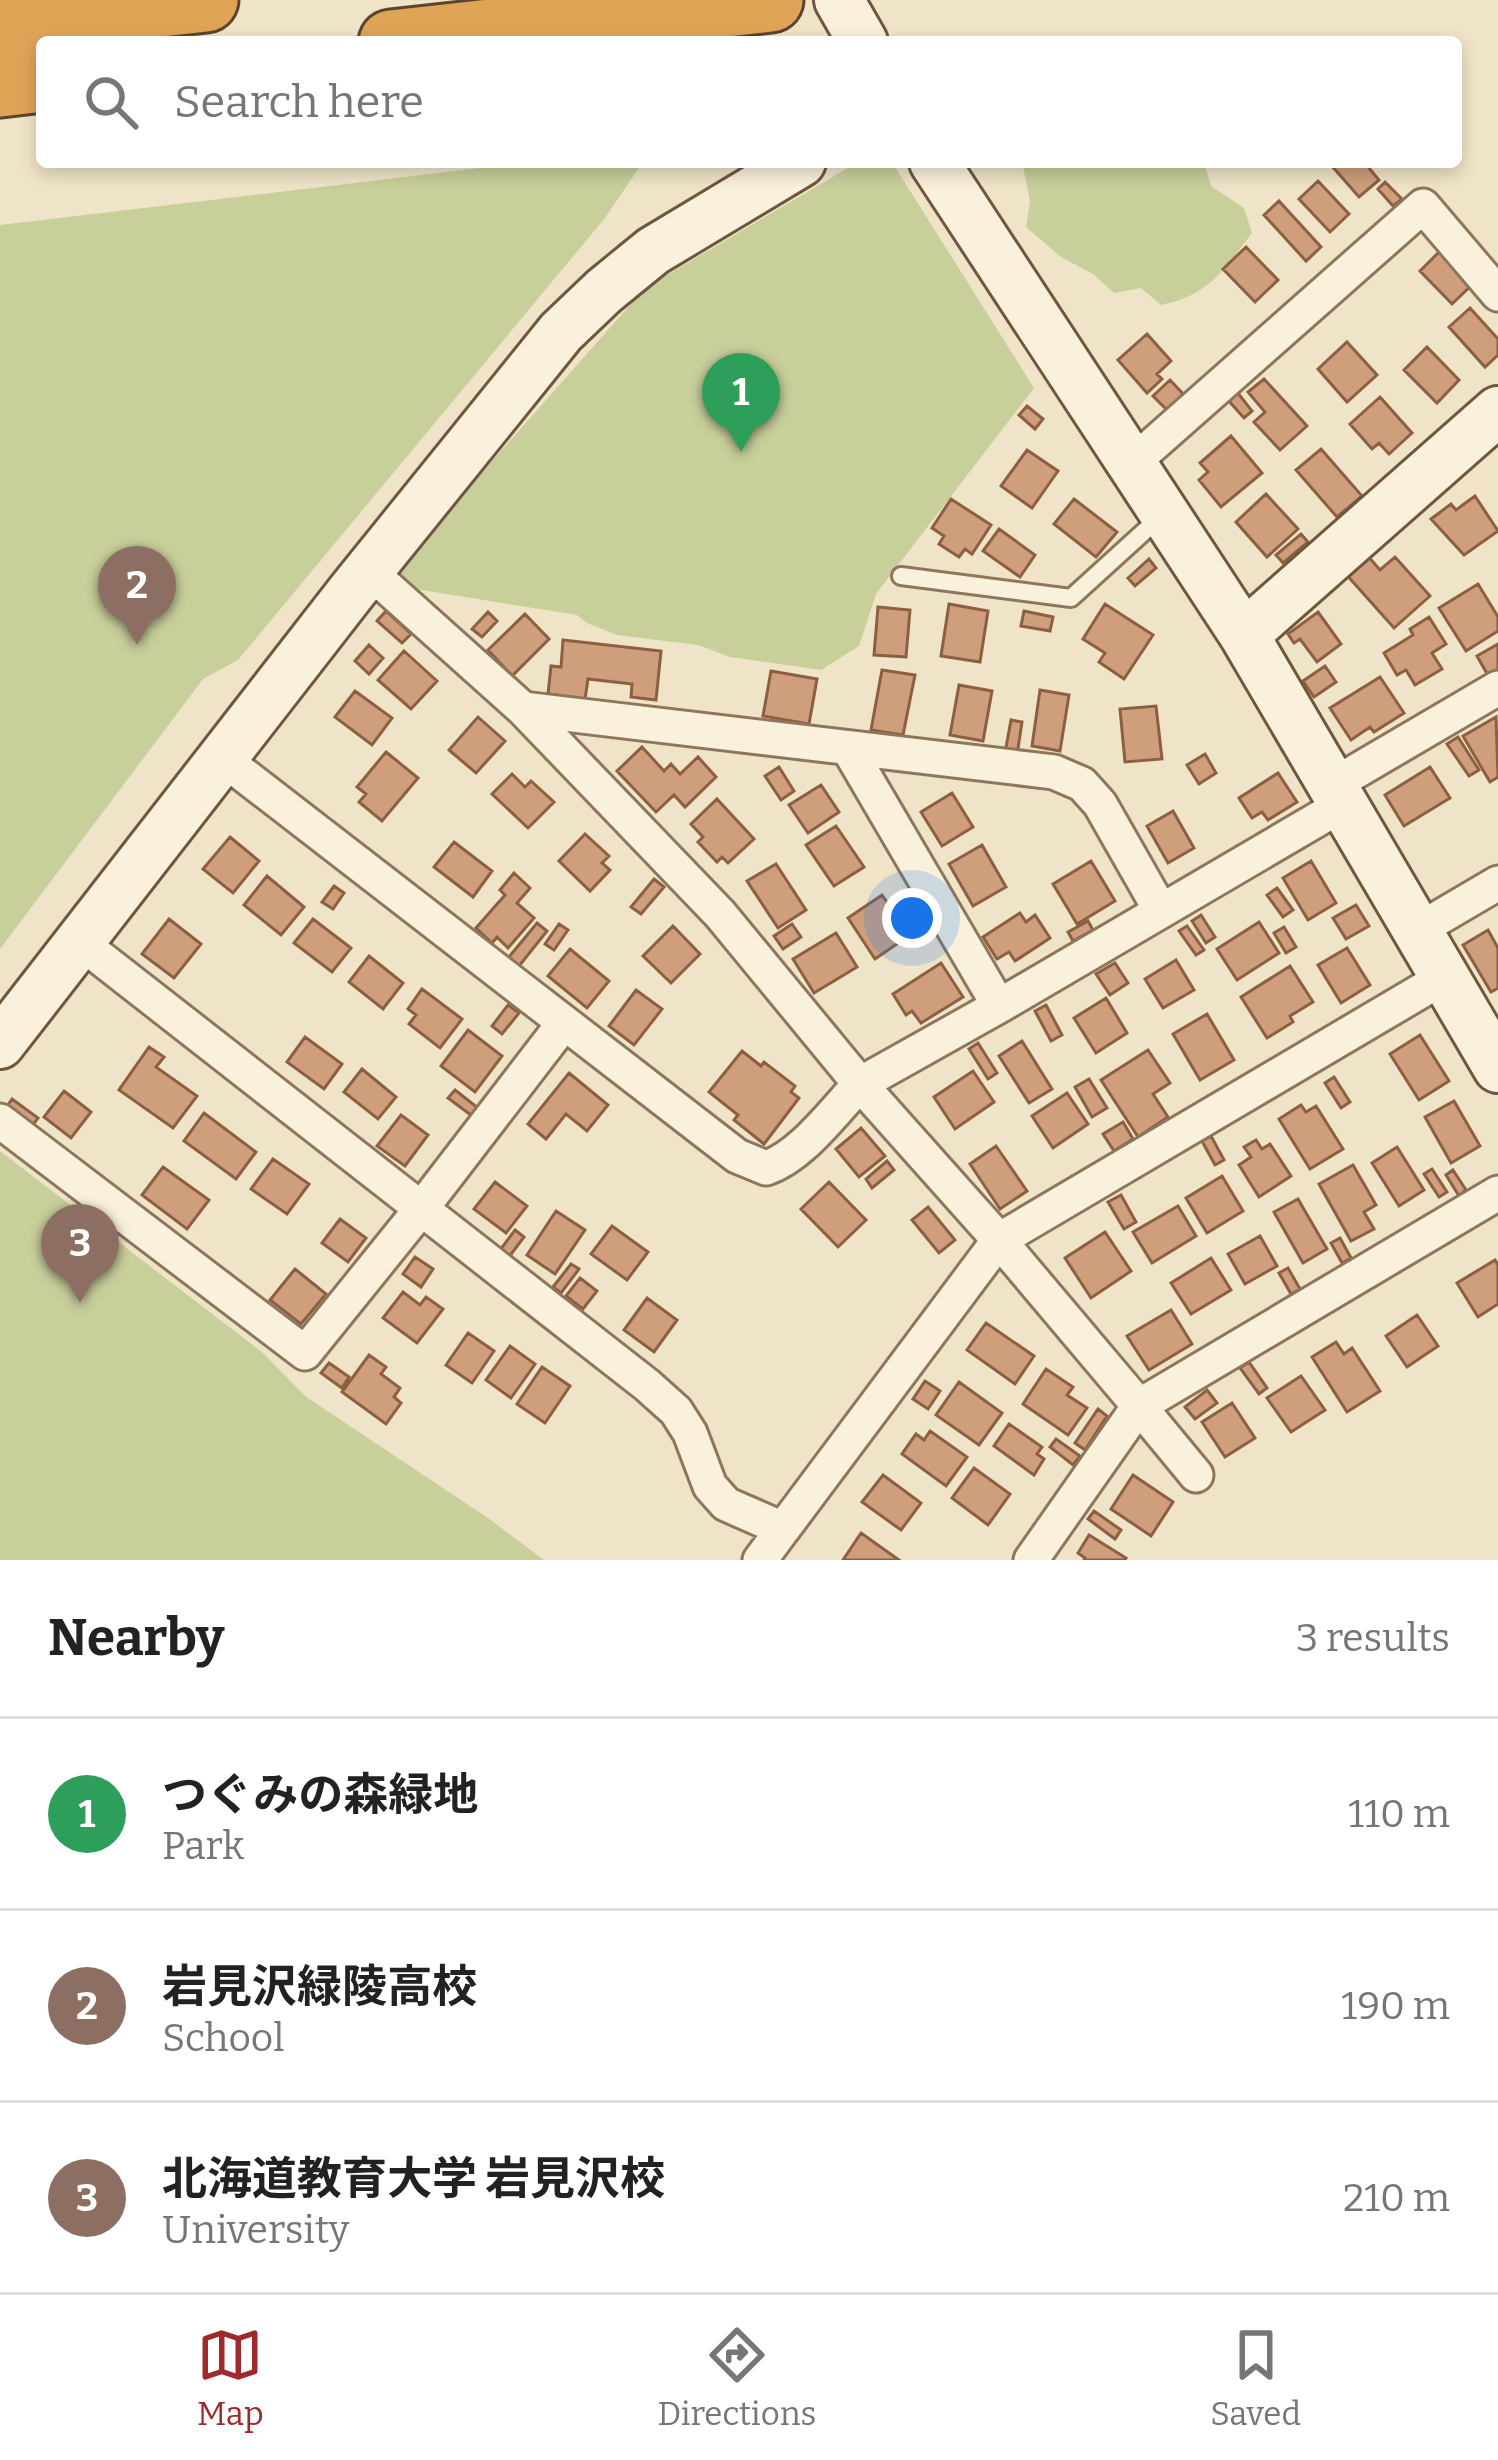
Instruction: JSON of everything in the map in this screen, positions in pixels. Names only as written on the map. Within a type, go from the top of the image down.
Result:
[{"type":"highway","points":[[0,22],[206,0]]},
{"type":"highway","points":[[445,36],[771,0]]},
{"type":"highway","points":[[0,85],[36,81]]},
{"type":"street","points":[[839,0],[859,36]]},
{"type":"street","points":[[0,1044],[561,332],[653,251],[791,168]]},
{"type":"street","points":[[938,168],[1244,635],[1498,1068]]},
{"type":"street","points":[[1130,465],[1423,206],[1498,294]]},
{"type":"street","points":[[1244,635],[1498,411]]},
{"type":"street","points":[[369,571],[523,709],[720,914],[1196,1475]]},
{"type":"street","points":[[222,758],[736,1156],[766,1168],[791,1156],[860,1084],[1161,911],[1498,688]]},
{"type":"street","points":[[523,709],[1054,772],[1082,784],[1100,804],[1161,911]]},
{"type":"street","points":[[848,748],[999,1006]]},
{"type":"street","points":[[1418,930],[1498,883]]},
{"type":"street","points":[[80,942],[647,1385],[676,1411],[690,1433],[710,1486],[726,1504],[783,1529]]},
{"type":"street","points":[[760,1560],[999,1240],[1443,978]]},
{"type":"street","points":[[0,1121],[305,1353],[564,1023]]},
{"type":"street","points":[[1031,1560],[1139,1406],[1498,1193]]},
{"type":"lane","points":[[902,576],[1071,598],[1164,514]]},
{"type":"green space","points":[[481,168],[639,168],[605,218],[238,660],[203,679],[0,949],[0,225]]},
{"type":"green space","points":[[848,168],[896,168],[1034,388],[876,594],[859,646],[821,670],[730,657],[698,645],[617,635],[577,615],[415,589],[395,571],[645,288]]},
{"type":"green space","points":[[1023,168],[1206,168],[1211,186],[1244,208],[1252,233],[1204,288],[1161,305],[1141,288],[1114,293],[1093,274],[1061,257],[1026,227],[1030,201]]},
{"type":"green space","points":[[0,1151],[263,1353],[305,1396],[544,1560],[0,1560]]},
{"type":"building","points":[[1334,168],[1369,168],[1379,180],[1359,197]]},
{"type":"building","points":[[1318,181],[1349,214],[1330,232],[1299,199]]},
{"type":"building","points":[[1385,182],[1402,199],[1393,206],[1378,189]]},
{"type":"building","points":[[1279,201],[1321,247],[1306,261],[1264,215]]},
{"type":"building","points":[[1246,247],[1278,280],[1255,302],[1223,269]]},
{"type":"building","points":[[1443,248],[1476,281],[1452,304],[1420,271]]},
{"type":"building","points":[[1470,308],[1498,339],[1498,355],[1485,367],[1449,327]]},
{"type":"building","points":[[1147,334],[1171,361],[1147,393],[1118,360]]},
{"type":"building","points":[[1347,342],[1377,375],[1347,402],[1318,369]]},
{"type":"building","points":[[1427,347],[1459,380],[1437,403],[1404,370]]},
{"type":"building","points":[[1264,379],[1307,426],[1280,450],[1254,422],[1265,412],[1248,392]]},
{"type":"building","points":[[1170,380],[1186,397],[1169,412],[1153,396]]},
{"type":"building","points":[[1237,392],[1252,411],[1244,418],[1228,400]]},
{"type":"building","points":[[1380,397],[1412,433],[1389,454],[1379,443],[1372,449],[1350,424]]},
{"type":"building","points":[[1027,406],[1043,419],[1035,429],[1019,415]]},
{"type":"building","points":[[1231,436],[1262,473],[1221,507],[1199,480],[1208,472],[1200,463]]},
{"type":"building","points":[[1321,449],[1362,496],[1337,517],[1296,470]]},
{"type":"building","points":[[1027,450],[1058,471],[1032,508],[1001,486]]},
{"type":"building","points":[[1266,494],[1298,529],[1267,557],[1236,522]]},
{"type":"building","points":[[1475,496],[1498,531],[1464,555],[1431,519],[1451,504],[1456,510]]},
{"type":"building","points":[[951,499],[991,525],[972,554],[965,549],[959,557],[939,544],[944,536],[932,528]]},
{"type":"building","points":[[1074,499],[1117,532],[1096,557],[1054,524]]},
{"type":"building","points":[[999,529],[1035,555],[1020,577],[983,551]]},
{"type":"building","points":[[1301,534],[1308,542],[1283,563],[1276,555]]},
{"type":"building","points":[[1366,554],[1380,570],[1395,557],[1430,596],[1394,628],[1345,573]]},
{"type":"building","points":[[1149,559],[1156,568],[1135,586],[1128,578]]},
{"type":"building","points":[[1478,584],[1498,617],[1498,631],[1466,651],[1439,608]]},
{"type":"building","points":[[949,604],[988,611],[980,662],[941,656]]},
{"type":"building","points":[[1105,604],[1153,635],[1124,679],[1099,662],[1105,653],[1083,639]]},
{"type":"building","points":[[878,607],[910,610],[906,657],[874,655]]},
{"type":"building","points":[[386,611],[411,634],[402,643],[377,621]]},
{"type":"building","points":[[1024,611],[1053,617],[1050,631],[1021,626]]},
{"type":"building","points":[[488,612],[497,621],[482,637],[472,629]]},
{"type":"building","points":[[1318,612],[1341,644],[1317,662],[1300,639],[1294,643],[1288,634]]},
{"type":"building","points":[[525,614],[549,639],[512,676],[488,650]]},
{"type":"building","points":[[1429,617],[1446,644],[1432,653],[1442,669],[1415,685],[1406,670],[1397,675],[1384,653],[1413,635],[1410,629]]},
{"type":"building","points":[[563,640],[661,651],[656,700],[631,697],[632,684],[588,679],[585,699],[548,694],[551,666],[561,667]]},
{"type":"building","points":[[1498,644],[1498,671],[1489,677],[1477,656]]},
{"type":"building","points":[[369,645],[383,658],[369,674],[355,661]]},
{"type":"building","points":[[404,651],[437,681],[411,709],[378,680]]},
{"type":"building","points":[[1325,666],[1336,682],[1314,697],[1303,681]]},
{"type":"building","points":[[882,670],[915,675],[903,735],[871,730]]},
{"type":"building","points":[[771,671],[817,679],[809,724],[763,716]]},
{"type":"building","points":[[1380,677],[1404,713],[1351,740],[1330,708]]},
{"type":"building","points":[[959,685],[992,691],[983,741],[950,735]]},
{"type":"building","points":[[1040,690],[1069,695],[1060,751],[1032,746]]},
{"type":"building","points":[[355,691],[392,718],[372,745],[335,717]]},
{"type":"building","points":[[1156,706],[1162,759],[1125,762],[1120,709]]},
{"type":"building","points":[[478,717],[505,741],[476,773],[449,750]]},
{"type":"building","points":[[1496,717],[1498,777],[1490,782],[1463,736]]},
{"type":"building","points":[[1011,720],[1022,722],[1017,755],[1005,753]]},
{"type":"building","points":[[1458,737],[1479,770],[1469,776],[1447,744]]},
{"type":"building","points":[[642,747],[664,771],[671,764],[680,774],[698,757],[716,777],[685,807],[674,795],[656,812],[617,771]]},
{"type":"building","points":[[386,752],[418,778],[382,821],[359,802],[366,794],[357,787]]},
{"type":"building","points":[[1205,754],[1216,773],[1199,784],[1187,765]]},
{"type":"building","points":[[779,767],[794,791],[781,800],[765,776]]},
{"type":"building","points":[[1430,767],[1450,798],[1404,826],[1385,795]]},
{"type":"building","points":[[1278,773],[1297,802],[1268,820],[1262,812],[1252,818],[1239,798]]},
{"type":"building","points":[[512,774],[525,787],[531,781],[554,802],[528,828],[492,794]]},
{"type":"building","points":[[821,785],[839,812],[808,833],[789,805]]},
{"type":"building","points":[[952,793],[973,827],[942,846],[921,812]]},
{"type":"building","points":[[717,799],[754,839],[728,863],[722,857],[717,862],[698,842],[703,837],[691,824]]},
{"type":"building","points":[[1173,811],[1194,848],[1168,863],[1147,826]]},
{"type":"building","points":[[836,826],[864,867],[834,886],[806,845]]},
{"type":"building","points":[[585,834],[609,856],[602,863],[610,870],[590,891],[559,861]]},
{"type":"building","points":[[230,837],[259,861],[233,893],[203,869]]},
{"type":"building","points":[[454,842],[492,871],[473,897],[434,867]]},
{"type":"building","points":[[982,845],[1006,887],[973,906],[949,864]]},
{"type":"building","points":[[1091,861],[1115,901],[1077,924],[1053,884]]},
{"type":"building","points":[[1311,861],[1336,903],[1308,920],[1283,878]]},
{"type":"building","points":[[776,864],[806,910],[778,928],[747,881]]},
{"type":"building","points":[[514,873],[530,888],[517,903],[534,918],[508,948],[497,937],[492,943],[476,928],[505,895],[500,890]]},
{"type":"building","points":[[267,876],[304,907],[281,935],[244,905]]},
{"type":"building","points":[[654,879],[664,887],[641,914],[631,907]]},
{"type":"building","points":[[334,886],[344,893],[333,909],[322,902]]},
{"type":"building","points":[[1277,888],[1293,910],[1283,917],[1267,895]]},
{"type":"building","points":[[882,895],[910,935],[875,959],[848,918]]},
{"type":"building","points":[[1356,905],[1369,926],[1346,939],[1333,918]]},
{"type":"building","points":[[1020,913],[1026,922],[1035,915],[1050,938],[1015,961],[1009,952],[997,959],[983,937]]},
{"type":"building","points":[[1201,915],[1215,937],[1206,943],[1192,921]]},
{"type":"building","points":[[169,919],[201,944],[174,978],[142,954]]},
{"type":"building","points":[[313,919],[351,948],[332,972],[294,943]]},
{"type":"building","points":[[1088,921],[1093,930],[1073,941],[1068,932]]},
{"type":"building","points":[[1259,922],[1279,953],[1237,980],[1217,949]]},
{"type":"building","points":[[537,923],[547,931],[519,966],[509,957]]},
{"type":"building","points":[[559,924],[568,930],[554,950],[545,944]]},
{"type":"building","points":[[792,924],[801,937],[783,949],[774,936]]},
{"type":"building","points":[[673,926],[700,954],[671,983],[643,956]]},
{"type":"building","points":[[1187,926],[1204,950],[1196,955],[1179,931]]},
{"type":"building","points":[[1284,927],[1296,947],[1286,953],[1274,933]]},
{"type":"building","points":[[1488,930],[1498,948],[1498,988],[1491,992],[1463,945]]},
{"type":"building","points":[[836,933],[857,967],[814,993],[793,959]]},
{"type":"building","points":[[1347,948],[1370,985],[1341,1003],[1318,965]]},
{"type":"building","points":[[570,949],[609,981],[587,1008],[548,976]]},
{"type":"building","points":[[369,956],[403,983],[383,1009],[349,982]]},
{"type":"building","points":[[1176,960],[1194,990],[1163,1008],[1145,979]]},
{"type":"building","points":[[941,963],[963,997],[921,1023],[912,1011],[906,1015],[893,994]]},
{"type":"building","points":[[1115,963],[1128,983],[1110,995],[1096,974]]},
{"type":"building","points":[[1290,966],[1313,1002],[1267,1038],[1241,997]]},
{"type":"building","points":[[422,989],[462,1019],[440,1048],[409,1024],[416,1015],[408,1009]]},
{"type":"building","points":[[636,990],[662,1009],[634,1045],[609,1026]]},
{"type":"building","points":[[1106,998],[1127,1033],[1096,1053],[1074,1018]]},
{"type":"building","points":[[508,1005],[519,1013],[502,1034],[492,1026]]},
{"type":"building","points":[[1046,1005],[1062,1035],[1051,1041],[1035,1011]]},
{"type":"building","points":[[1207,1014],[1234,1060],[1200,1080],[1173,1034]]},
{"type":"building","points":[[468,1030],[502,1056],[475,1092],[441,1066]]},
{"type":"building","points":[[1420,1035],[1449,1081],[1419,1100],[1390,1054]]},
{"type":"building","points":[[305,1037],[342,1064],[324,1089],[287,1062]]},
{"type":"building","points":[[1022,1041],[1052,1089],[1029,1103],[999,1056]]},
{"type":"building","points":[[978,1043],[997,1073],[988,1079],[969,1049]]},
{"type":"building","points":[[149,1047],[164,1057],[156,1067],[197,1096],[173,1128],[119,1090]]},
{"type":"building","points":[[1148,1050],[1170,1083],[1153,1094],[1168,1117],[1138,1137],[1101,1080]]},
{"type":"building","points":[[742,1051],[795,1086],[791,1092],[799,1098],[764,1144],[709,1092]]},
{"type":"building","points":[[362,1069],[396,1097],[378,1119],[344,1092]]},
{"type":"building","points":[[973,1071],[994,1102],[955,1129],[934,1097]]},
{"type":"building","points":[[569,1073],[608,1105],[587,1131],[566,1114],[546,1139],[528,1124]]},
{"type":"building","points":[[1334,1077],[1350,1102],[1341,1108],[1325,1083]]},
{"type":"building","points":[[1089,1079],[1107,1108],[1092,1117],[1075,1087]]},
{"type":"building","points":[[455,1090],[478,1108],[472,1116],[448,1098]]},
{"type":"building","points":[[64,1091],[91,1112],[71,1138],[44,1117]]},
{"type":"building","points":[[1067,1093],[1088,1124],[1053,1148],[1032,1116]]},
{"type":"building","points":[[12,1099],[38,1118],[29,1130],[3,1112]]},
{"type":"building","points":[[1454,1101],[1480,1146],[1451,1163],[1425,1117]]},
{"type":"building","points":[[1301,1105],[1306,1112],[1316,1106],[1343,1149],[1310,1169],[1279,1119]]},
{"type":"building","points":[[204,1113],[256,1152],[236,1179],[184,1141]]},
{"type":"building","points":[[401,1115],[428,1135],[405,1166],[377,1146]]},
{"type":"building","points":[[1123,1122],[1133,1139],[1114,1151],[1103,1134]]},
{"type":"building","points":[[861,1128],[885,1156],[859,1177],[836,1149]]},
{"type":"building","points":[[1211,1136],[1224,1160],[1215,1165],[1202,1141]]},
{"type":"building","points":[[1256,1140],[1262,1149],[1270,1144],[1291,1176],[1259,1197],[1239,1165],[1251,1157],[1244,1147]]},
{"type":"building","points":[[996,1146],[1027,1191],[1000,1209],[970,1164]]},
{"type":"building","points":[[1397,1147],[1424,1190],[1399,1206],[1372,1163]]},
{"type":"building","points":[[273,1159],[309,1184],[287,1214],[251,1189]]},
{"type":"building","points":[[887,1161],[894,1170],[872,1188],[866,1179]]},
{"type":"building","points":[[1353,1165],[1376,1205],[1364,1212],[1374,1229],[1351,1241],[1319,1184]]},
{"type":"building","points":[[163,1167],[209,1200],[187,1229],[142,1195]]},
{"type":"building","points":[[1432,1169],[1447,1192],[1439,1197],[1424,1174]]},
{"type":"building","points":[[1453,1170],[1466,1190],[1459,1196],[1446,1175]]},
{"type":"building","points":[[1222,1176],[1243,1211],[1207,1233],[1186,1198]]},
{"type":"building","points":[[495,1182],[527,1206],[506,1233],[474,1209]]},
{"type":"building","points":[[829,1182],[866,1220],[838,1247],[801,1209]]},
{"type":"building","points":[[1121,1195],[1136,1222],[1124,1229],[1108,1202]]},
{"type":"building","points":[[1298,1199],[1327,1249],[1303,1263],[1274,1212]]},
{"type":"building","points":[[1178,1206],[1196,1236],[1152,1263],[1133,1232]]},
{"type":"building","points":[[928,1207],[955,1240],[939,1253],[912,1220]]},
{"type":"building","points":[[556,1211],[585,1230],[555,1274],[527,1255]]},
{"type":"building","points":[[340,1219],[366,1238],[348,1262],[322,1243]]},
{"type":"building","points":[[612,1226],[648,1252],[627,1280],[591,1254]]},
{"type":"building","points":[[515,1230],[524,1237],[509,1257],[500,1250]]},
{"type":"building","points":[[1105,1232],[1131,1271],[1091,1298],[1065,1258]]},
{"type":"building","points":[[1260,1236],[1277,1266],[1245,1284],[1228,1254]]},
{"type":"building","points":[[1340,1238],[1351,1258],[1342,1263],[1331,1243]]},
{"type":"building","points":[[415,1257],[433,1269],[421,1287],[403,1274]]},
{"type":"building","points":[[1211,1258],[1231,1290],[1191,1314],[1171,1283]]},
{"type":"building","points":[[1495,1260],[1498,1304],[1478,1317],[1457,1283]]},
{"type":"building","points":[[571,1264],[579,1269],[561,1293],[553,1287]]},
{"type":"building","points":[[1288,1268],[1300,1289],[1291,1294],[1279,1273]]},
{"type":"building","points":[[295,1269],[326,1294],[301,1324],[270,1300]]},
{"type":"building","points":[[580,1278],[597,1291],[583,1309],[566,1296]]},
{"type":"building","points":[[403,1292],[420,1305],[426,1297],[443,1309],[417,1343],[383,1318]]},
{"type":"building","points":[[647,1298],[677,1320],[654,1352],[624,1330]]},
{"type":"building","points":[[1171,1310],[1192,1344],[1149,1370],[1127,1336]]},
{"type":"building","points":[[1417,1315],[1438,1346],[1407,1367],[1386,1336]]},
{"type":"building","points":[[986,1323],[1034,1356],[1015,1384],[967,1350]]},
{"type":"building","points":[[468,1333],[494,1351],[472,1383],[446,1365]]},
{"type":"building","points":[[1336,1342],[1344,1354],[1352,1348],[1380,1391],[1347,1412],[1312,1357]]},
{"type":"building","points":[[510,1346],[535,1364],[511,1398],[486,1380]]},
{"type":"building","points":[[369,1355],[386,1367],[381,1374],[400,1388],[394,1397],[401,1403],[386,1424],[342,1392]]},
{"type":"building","points":[[1249,1362],[1267,1388],[1259,1394],[1240,1368]]},
{"type":"building","points":[[329,1363],[349,1377],[342,1388],[321,1373]]},
{"type":"building","points":[[542,1367],[570,1386],[545,1423],[517,1404]]},
{"type":"building","points":[[1046,1369],[1073,1387],[1067,1395],[1087,1408],[1068,1435],[1023,1404]]},
{"type":"building","points":[[1301,1376],[1325,1410],[1291,1432],[1267,1398]]},
{"type":"building","points":[[925,1381],[940,1391],[928,1409],[913,1399]]},
{"type":"building","points":[[959,1382],[1002,1413],[979,1445],[936,1415]]},
{"type":"building","points":[[1207,1390],[1217,1403],[1195,1419],[1185,1407]]},
{"type":"building","points":[[1232,1403],[1255,1438],[1225,1457],[1202,1422]]},
{"type":"building","points":[[1098,1409],[1107,1416],[1085,1450],[1075,1443]]},
{"type":"building","points":[[1009,1424],[1042,1447],[1037,1454],[1044,1459],[1034,1475],[994,1446]]},
{"type":"building","points":[[930,1431],[967,1457],[946,1486],[902,1454],[916,1434],[924,1440]]},
{"type":"building","points":[[1056,1439],[1080,1456],[1073,1465],[1050,1447]]},
{"type":"building","points":[[974,1468],[1010,1494],[988,1525],[952,1498]]},
{"type":"building","points":[[883,1475],[921,1503],[901,1530],[862,1502]]},
{"type":"building","points":[[1133,1475],[1173,1502],[1151,1536],[1111,1509]]},
{"type":"building","points":[[1094,1511],[1121,1530],[1115,1539],[1088,1519]]},
{"type":"building","points":[[861,1533],[899,1560],[843,1560]]},
{"type":"building","points":[[1089,1535],[1125,1560],[1084,1560],[1078,1553]]},
{"type":"place","name":"つぐみの森緑地","points":[[741,452]]},
{"type":"place","name":"岩見沢緑陵高校","points":[[137,645]]},
{"type":"place","name":"北海道教育大学 岩見沢校","points":[[80,1303]]}]
